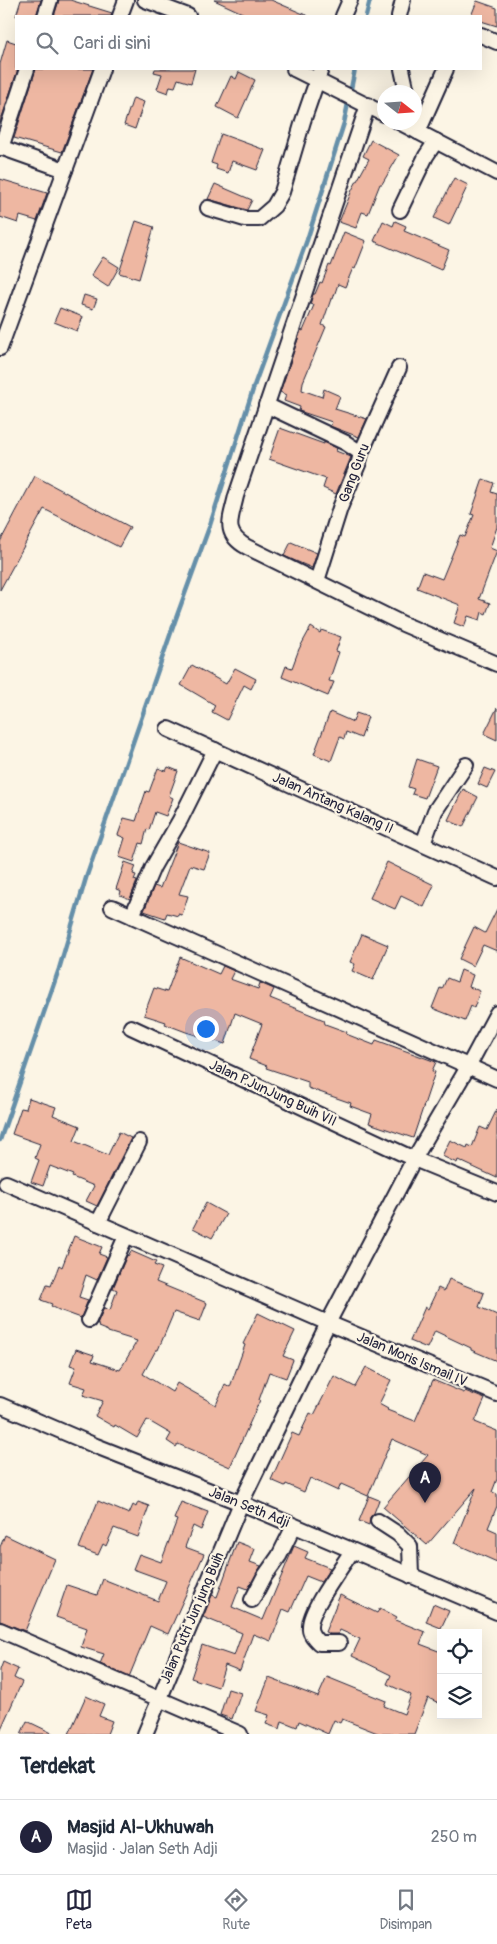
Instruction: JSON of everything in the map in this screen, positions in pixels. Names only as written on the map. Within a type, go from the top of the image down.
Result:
[{"type":"street","points":[[44,15],[50,0]]},
{"type":"street","points":[[120,15],[126,0]]},
{"type":"street","points":[[144,0],[185,15]]},
{"type":"street","points":[[343,15],[350,0]]},
{"type":"street","points":[[399,15],[403,0]]},
{"type":"street","points":[[482,35],[497,42]]},
{"type":"street","points":[[27,70],[0,148],[65,170]]},
{"type":"street","points":[[1,344],[102,70]]},
{"type":"street","points":[[299,70],[319,74],[345,93],[377,110]]},
{"type":"street","points":[[402,70],[405,85]]},
{"type":"street","points":[[418,132],[446,70]]},
{"type":"street","points":[[208,208],[246,219],[259,219],[274,206],[282,192],[319,74]]},
{"type":"street","points":[[366,104],[236,496],[231,530],[233,537],[242,544],[403,624],[496,660]]},
{"type":"street","points":[[414,130],[497,173]]},
{"type":"street","points":[[400,210],[426,156],[436,141]]},
{"type":"street","name":"Gang Guru","points":[[317,581],[340,508],[359,462],[360,453],[399,368]]},
{"type":"street","points":[[266,404],[346,443],[360,453]]},
{"type":"street","name":"Jalan Antang Kalang II","points":[[168,729],[497,878]]},
{"type":"street","points":[[132,916],[153,867],[180,820],[215,750]]},
{"type":"street","points":[[423,844],[436,811],[466,764]]},
{"type":"street","points":[[112,907],[497,1079]]},
{"type":"street","name":"Jalan Putri Jun jung Buih","points":[[144,1734],[241,1504],[328,1323],[414,1159],[497,1013]]},
{"type":"street","name":"Jalan P.JunJung Buih VII","points":[[131,1027],[414,1159],[497,1193]]},
{"type":"street","points":[[98,1223],[139,1142]]},
{"type":"street","name":"Jalan Moris Ismail IV","points":[[6,1183],[497,1394]]},
{"type":"street","points":[[88,1320],[126,1236]]},
{"type":"street","name":"Jalan Seth Adji","points":[[0,1405],[497,1612]]},
{"type":"street","points":[[378,1522],[398,1534],[410,1546],[411,1576]]},
{"type":"street","points":[[252,1600],[264,1577],[279,1556],[294,1526]]},
{"type":"street","points":[[339,1643],[319,1643],[312,1636],[309,1627],[312,1613],[352,1551]]},
{"type":"street","points":[[0,1630],[240,1734]]},
{"type":"building","points":[[21,0],[41,0],[36,15],[16,15]]},
{"type":"building","points":[[59,0],[70,0],[112,13],[111,15],[54,15]]},
{"type":"building","points":[[214,0],[271,0],[306,15],[247,15]]},
{"type":"building","points":[[477,1],[497,8],[497,26],[482,21],[482,15],[471,15]]},
{"type":"building","points":[[7,40],[15,43],[15,70],[18,70],[0,123],[0,64]]},
{"type":"building","points":[[36,70],[93,70],[62,152],[14,138]]},
{"type":"building","points":[[155,70],[195,70],[191,83],[178,79],[175,87],[170,86],[168,93],[157,89],[162,74],[154,72]]},
{"type":"building","points":[[239,72],[255,80],[238,118],[217,107],[231,76],[236,79]]},
{"type":"building","points":[[133,98],[144,102],[135,129],[124,125]]},
{"type":"building","points":[[221,134],[265,150],[257,170],[232,161],[228,173],[216,169],[217,165],[211,163]]},
{"type":"building","points":[[371,140],[399,155],[382,184],[380,184],[368,214],[362,212],[356,228],[339,222],[352,190],[369,159],[363,156]]},
{"type":"building","points":[[454,178],[468,185],[449,225],[434,218]]},
{"type":"building","points":[[0,179],[47,193],[37,221],[20,216],[18,223],[0,217]]},
{"type":"building","points":[[215,184],[252,200],[247,210],[208,199]]},
{"type":"building","points":[[136,221],[154,227],[139,279],[119,273]]},
{"type":"building","points":[[383,221],[393,226],[395,221],[406,226],[404,231],[449,250],[441,270],[374,241]]},
{"type":"building","points":[[344,232],[366,241],[355,269],[353,268],[345,287],[338,284],[333,299],[331,299],[322,325],[326,327],[303,382],[302,390],[322,397],[324,389],[340,396],[335,409],[367,419],[359,437],[330,426],[332,422],[299,411],[300,407],[284,401],[286,395],[280,392],[301,330],[303,331],[314,305],[310,304],[313,294],[315,294],[320,282],[322,283],[329,265],[331,266]]},
{"type":"building","points":[[103,257],[119,267],[108,287],[91,276]]},
{"type":"building","points":[[84,295],[97,299],[93,309],[81,305]]},
{"type":"building","points":[[60,308],[83,317],[77,331],[54,322]]},
{"type":"building","points":[[280,428],[324,444],[324,442],[337,448],[336,451],[351,457],[336,494],[323,488],[326,479],[269,459]]},
{"type":"building","points":[[35,476],[130,527],[119,547],[44,509],[0,590],[0,542]]},
{"type":"building","points":[[483,479],[494,483],[491,492],[497,494],[497,527],[490,548],[497,551],[479,599],[490,603],[486,614],[482,612],[480,620],[468,616],[464,627],[454,623],[460,605],[417,588],[423,572],[442,579],[460,535],[465,537],[474,515],[471,514]]},
{"type":"building","points":[[291,542],[317,553],[312,568],[284,556]]},
{"type":"building","points":[[311,627],[320,633],[321,630],[341,637],[336,651],[339,652],[329,681],[334,682],[328,696],[282,677],[286,666],[292,668],[299,649]]},
{"type":"building","points":[[192,665],[226,684],[235,668],[256,679],[251,689],[244,685],[227,720],[212,712],[215,705],[181,685]]},
{"type":"building","points":[[497,708],[497,740],[484,734]]},
{"type":"building","points":[[330,712],[353,722],[356,713],[368,717],[361,738],[346,732],[344,739],[340,737],[331,761],[314,754]]},
{"type":"building","points":[[417,759],[437,766],[425,798],[412,794],[414,789],[408,787]]},
{"type":"building","points":[[168,767],[178,771],[169,796],[173,798],[166,816],[155,812],[149,830],[147,829],[143,844],[140,843],[134,862],[119,857],[125,838],[118,835],[124,818],[136,821],[146,791],[149,792],[158,768],[166,771]]},
{"type":"building","points":[[485,768],[495,772],[487,788],[478,784]]},
{"type":"building","points":[[463,789],[478,797],[463,827],[448,820]]},
{"type":"building","points":[[178,842],[210,853],[204,869],[190,865],[179,894],[188,896],[182,915],[178,914],[178,916],[167,913],[165,918],[144,911],[154,886],[160,888]]},
{"type":"building","points":[[125,862],[136,866],[133,874],[136,875],[134,880],[137,881],[130,899],[120,895],[121,891],[116,889]]},
{"type":"building","points":[[387,862],[434,885],[424,907],[401,896],[395,909],[370,898]]},
{"type":"building","points":[[497,909],[497,951],[483,945],[473,966],[459,959],[474,927],[485,933]]},
{"type":"building","points":[[362,934],[388,945],[373,980],[352,971],[355,964],[350,962]]},
{"type":"building","points":[[180,957],[219,974],[223,966],[234,971],[230,979],[258,989],[260,983],[274,989],[270,998],[324,1020],[325,1024],[347,1032],[346,1034],[374,1045],[376,1040],[436,1062],[432,1071],[435,1072],[413,1138],[369,1123],[372,1114],[350,1106],[351,1103],[308,1088],[308,1082],[266,1068],[267,1066],[249,1059],[262,1024],[235,1013],[225,1044],[186,1032],[165,1024],[166,1022],[144,1015],[154,988],[167,992]]},
{"type":"building","points":[[461,970],[473,975],[469,987],[480,991],[474,1008],[471,1006],[465,1021],[432,1008],[440,988],[442,989],[447,978],[457,982]]},
{"type":"building","points":[[29,1098],[56,1107],[53,1115],[80,1126],[74,1141],[108,1155],[119,1132],[131,1138],[97,1206],[86,1201],[94,1186],[50,1166],[43,1186],[31,1182],[39,1160],[35,1158],[40,1144],[12,1134],[21,1108],[26,1109]]},
{"type":"building","points":[[497,1109],[497,1178],[458,1160],[457,1163],[442,1156],[450,1140],[467,1148],[468,1145],[472,1147],[480,1127],[487,1130]]},
{"type":"building","points":[[206,1203],[226,1214],[212,1238],[193,1228]]},
{"type":"building","points":[[74,1236],[102,1247],[99,1254],[107,1257],[97,1280],[86,1275],[79,1297],[88,1300],[81,1318],[59,1310],[51,1306],[52,1304],[41,1300],[47,1285],[51,1286],[59,1265],[62,1267]]},
{"type":"building","points":[[131,1251],[156,1262],[154,1265],[162,1268],[156,1282],[207,1303],[200,1321],[174,1312],[158,1350],[156,1350],[143,1374],[172,1392],[177,1383],[216,1405],[225,1384],[230,1387],[245,1345],[243,1344],[258,1313],[295,1331],[283,1356],[293,1360],[286,1378],[269,1372],[260,1400],[230,1467],[178,1444],[176,1447],[167,1441],[171,1434],[147,1420],[137,1438],[115,1425],[114,1427],[95,1416],[103,1401],[83,1395],[86,1388],[70,1383],[76,1367],[70,1365],[76,1349],[94,1355],[92,1361],[120,1370],[137,1341],[108,1332],[98,1327],[99,1324],[97,1324],[104,1308],[110,1310],[117,1290],[113,1288],[127,1255]]},
{"type":"building","points":[[449,1279],[484,1293],[479,1307],[497,1315],[497,1361],[435,1331],[427,1348],[410,1341],[425,1307],[428,1309],[438,1288],[444,1291]]},
{"type":"building","points":[[366,1367],[391,1380],[379,1404],[387,1410],[415,1421],[433,1380],[464,1393],[465,1391],[485,1399],[475,1422],[497,1431],[497,1479],[492,1492],[497,1494],[497,1506],[488,1528],[497,1532],[497,1562],[454,1543],[476,1488],[427,1545],[383,1507],[428,1455],[392,1439],[368,1496],[341,1484],[338,1491],[310,1478],[304,1492],[271,1480],[292,1433],[299,1436],[310,1413],[314,1415],[334,1376],[355,1387]]},
{"type":"building","points":[[369,1496],[379,1500],[374,1513],[370,1517],[369,1525],[359,1521]]},
{"type":"building","points":[[98,1501],[129,1514],[133,1505],[136,1507],[138,1502],[149,1506],[138,1537],[114,1528],[106,1546],[103,1544],[98,1555],[79,1548]]},
{"type":"building","points":[[181,1502],[208,1512],[201,1530],[193,1526],[185,1547],[204,1554],[168,1634],[150,1626],[129,1677],[100,1664],[104,1654],[81,1647],[87,1628],[56,1617],[67,1585],[97,1595],[103,1579],[158,1601],[166,1581],[133,1569],[139,1554],[161,1562],[177,1520],[174,1519]]},
{"type":"building","points":[[5,1535],[55,1559],[25,1631],[0,1621],[0,1547]]},
{"type":"building","points":[[237,1542],[255,1549],[250,1562],[261,1566],[248,1589],[240,1586],[232,1607],[263,1620],[294,1546],[308,1552],[305,1558],[330,1568],[321,1582],[306,1576],[290,1612],[283,1609],[271,1641],[253,1634],[240,1671],[225,1665],[218,1687],[191,1678],[202,1645],[234,1656],[242,1633],[203,1617],[212,1595],[217,1597]]},
{"type":"building","points":[[340,1595],[377,1613],[380,1608],[397,1617],[395,1620],[425,1632],[420,1644],[437,1650],[437,1702],[428,1698],[414,1734],[380,1734],[342,1719],[340,1723],[334,1720],[328,1734],[299,1721],[297,1727],[282,1721],[280,1729],[266,1724],[269,1715],[256,1711],[269,1678],[318,1697],[327,1677],[386,1701],[384,1706],[404,1714],[411,1695],[387,1684],[391,1675],[352,1656],[360,1639],[340,1630],[338,1634],[325,1632]]},
{"type":"building","points":[[433,1604],[449,1611],[441,1628],[426,1622]]},
{"type":"building","points":[[3,1662],[18,1669],[14,1678],[22,1682],[0,1731],[0,1670]]},
{"type":"building","points":[[228,1689],[241,1693],[232,1719],[220,1715]]},
{"type":"building","points":[[86,1696],[104,1704],[99,1716],[112,1721],[107,1734],[69,1734]]},
{"type":"building","points":[[27,1721],[54,1734],[21,1734]]},
{"type":"waterway","points":[[366,15],[370,0]]},
{"type":"waterway","points":[[0,1140],[59,969],[86,878],[210,525],[255,383],[307,240],[344,123],[355,70]]},
{"type":"place","name":"Masjid Al-Ukhuwah","points":[[425,1503]]}]
